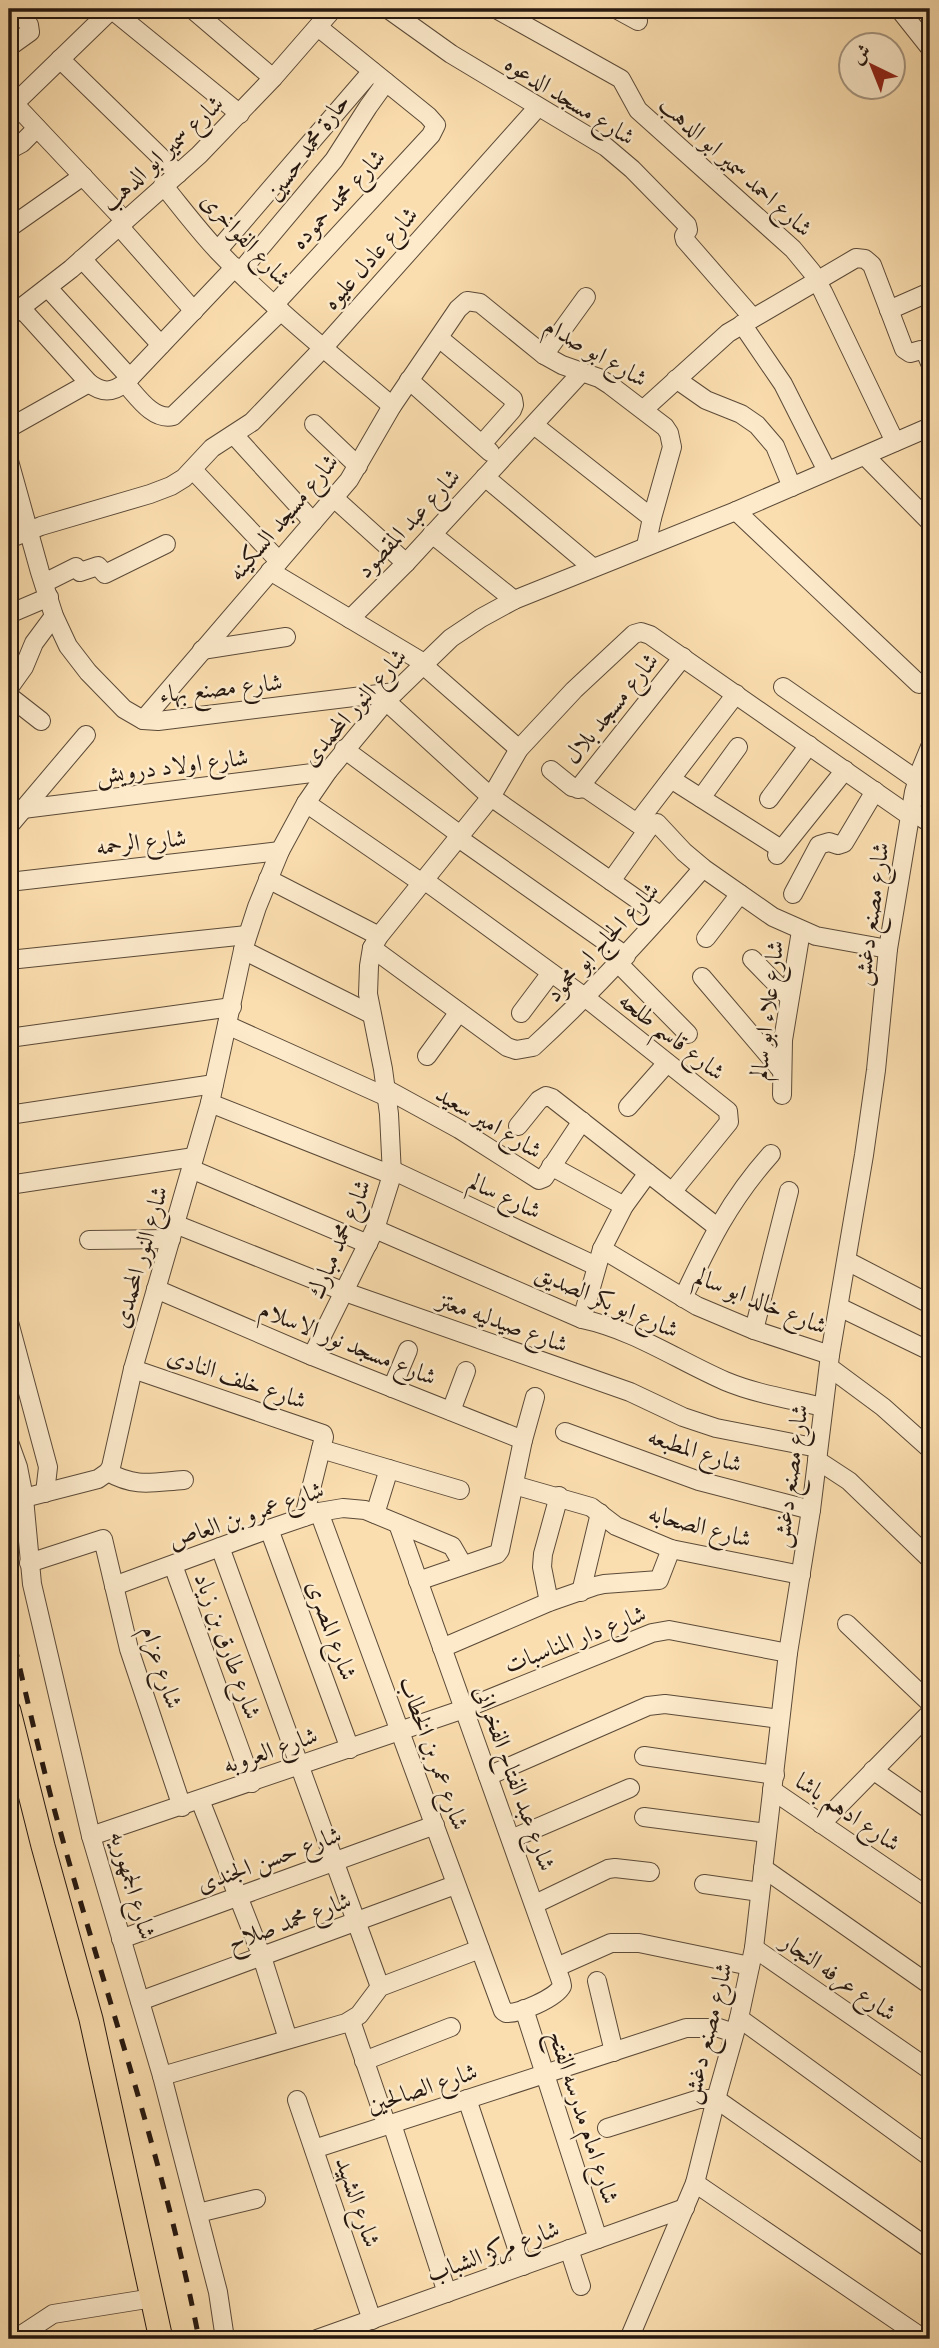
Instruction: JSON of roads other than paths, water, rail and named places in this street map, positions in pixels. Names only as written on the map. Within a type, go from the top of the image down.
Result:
[{"type":"main road","points":[[9,1711],[91,2020],[161,2339]]},
{"type":"street","points":[[9,47],[29,34],[30,30],[17,9]]},
{"type":"street","points":[[194,311],[83,176],[11,101],[112,9],[240,114]]},
{"type":"street","points":[[192,9],[273,78]]},
{"type":"street","name":"شارع سمير ابو الدهب","points":[[15,313],[82,259],[240,114],[333,9]]},
{"type":"street","name":"شارع مسجد الدعوه","points":[[388,9],[451,54],[606,147],[632,169],[687,225],[688,230],[684,236],[687,242],[747,321],[783,384],[827,471]]},
{"type":"street","name":"شارع احمد سمير ابو الدهب","points":[[496,9],[621,79],[638,110],[793,249],[817,281],[895,442]]},
{"type":"street","points":[[900,9],[930,48]]},
{"type":"street","points":[[318,27],[386,82]]},
{"type":"street","name":"شارع الفواخرى","points":[[60,59],[171,179],[218,250],[237,270],[277,308],[392,406]]},
{"type":"street","points":[[218,250],[372,71]]},
{"type":"street","name":"شارع محمد حموده","points":[[127,380],[156,415],[168,418],[179,411],[277,308],[431,135],[436,125],[386,82]]},
{"type":"street","name":"حارة محمد حسين","points":[[127,380],[237,270],[334,160],[386,82]]},
{"type":"street","name":"شارع عادل عليوه","points":[[9,539],[171,486],[193,470],[212,448],[252,422],[323,348],[538,107]]},
{"type":"street","points":[[9,150],[22,143],[37,128]]},
{"type":"street","points":[[9,228],[83,176]]},
{"type":"street","points":[[82,259],[161,345]]},
{"type":"street","points":[[644,409],[714,343],[852,260],[865,259],[874,269],[905,351],[925,351],[930,363]]},
{"type":"street","points":[[15,313],[89,383],[107,392],[117,390],[127,380],[48,288]]},
{"type":"street","points":[[889,310],[930,292]]},
{"type":"street","points":[[544,355],[586,297]]},
{"type":"street","name":"شارع ابو صدام","points":[[467,301],[480,303],[544,355],[562,366],[610,385],[665,427],[672,447],[646,546]]},
{"type":"street","name":"شارع مسجد السكينه","points":[[143,720],[334,498],[358,466],[392,406],[458,309],[467,301]]},
{"type":"street","points":[[439,338],[513,399],[512,410],[482,444]]},
{"type":"street","name":"شارع عبد المقصود","points":[[350,619],[406,563],[582,372]]},
{"type":"street","points":[[676,379],[706,400],[741,414],[757,425],[775,446],[792,487]]},
{"type":"street","points":[[410,380],[500,461]]},
{"type":"street","points":[[9,428],[89,383]]},
{"type":"street","points":[[314,424],[358,466]]},
{"type":"street","points":[[534,425],[652,519]]},
{"type":"street","name":"شارع النور المحمدى","points":[[108,1472],[133,1369],[210,1102],[245,943],[280,851],[306,803],[344,749],[390,697],[451,638],[514,600],[736,511],[930,427]]},
{"type":"street","points":[[234,435],[313,522]]},
{"type":"street","points":[[865,456],[930,522]]},
{"type":"street","name":"شارع مصنع بهاء","points":[[9,461],[54,616],[77,659],[124,709],[143,720],[158,721],[390,697]]},
{"type":"street","points":[[193,470],[275,566],[350,619],[423,664],[519,749]]},
{"type":"street","points":[[485,477],[592,568]]},
{"type":"street","points":[[334,498],[406,563]]},
{"type":"street","points":[[736,511],[919,684]]},
{"type":"street","points":[[432,534],[514,600]]},
{"type":"street","points":[[9,614],[76,567],[80,572],[98,565],[105,574],[166,544]]},
{"type":"street","points":[[9,688],[24,667],[38,636],[54,616]]},
{"type":"street","points":[[376,942],[491,797],[519,749],[574,690],[634,634],[641,632],[683,657],[875,792],[930,823]]},
{"type":"street","points":[[202,650],[285,637]]},
{"type":"street","name":"شارع مسجد بلال","points":[[578,789],[683,657]]},
{"type":"street","points":[[783,687],[917,780]]},
{"type":"street","points":[[611,881],[671,779],[736,694]]},
{"type":"street","points":[[9,696],[41,721]]},
{"type":"street","points":[[390,697],[491,797],[661,916]]},
{"type":"street","points":[[9,824],[86,735]]},
{"type":"street","points":[[769,799],[809,745]]},
{"type":"street","points":[[701,798],[738,747]]},
{"type":"street","name":"شارع مصنع دغش","points":[[629,2339],[695,2183],[737,2025],[754,1948],[788,1653],[876,1070],[888,949],[917,780],[930,747]]},
{"type":"street","points":[[344,749],[622,960],[688,1034]]},
{"type":"street","points":[[551,770],[572,787],[587,789],[643,827],[657,823],[703,868],[773,917],[816,936],[888,949]]},
{"type":"street","points":[[671,779],[779,852],[845,770]]},
{"type":"street","name":"شارع اولاد درويش","points":[[23,809],[328,771]]},
{"type":"street","points":[[793,894],[819,845],[829,842],[838,845],[844,843],[875,792]]},
{"type":"street","name":"شارع قاسم طلحه","points":[[306,803],[423,881],[586,998],[728,1111],[729,1122],[672,1192]]},
{"type":"street","name":"شارع الرحمه","points":[[9,882],[280,851]]},
{"type":"street","name":"شارع الحاج ابو محمود","points":[[459,1012],[507,1047],[516,1050],[533,1047],[586,998],[703,868]]},
{"type":"street","points":[[268,879],[376,942],[459,1012],[427,1056]]},
{"type":"street","points":[[706,937],[740,894]]},
{"type":"street","name":"شارع علاء ابو سالم","points":[[782,1095],[789,997],[801,931]]},
{"type":"street","name":"شارع محمد مبارك","points":[[312,1356],[371,1236],[393,1172],[386,1093],[380,1047],[371,1014],[368,979],[376,942]]},
{"type":"street","points":[[9,960],[245,943],[371,1014]]},
{"type":"street","points":[[752,959],[789,997]]},
{"type":"street","points":[[521,1013],[551,973]]},
{"type":"street","points":[[702,977],[782,1071]]},
{"type":"street","points":[[9,1038],[232,1007]]},
{"type":"street","points":[[227,1026],[386,1093]]},
{"type":"street","points":[[628,1107],[667,1063]]},
{"type":"street","points":[[9,1115],[214,1084]]},
{"type":"street","name":"شارع امير سعيد","points":[[386,1093],[459,1129],[541,1180],[582,1121]]},
{"type":"street","points":[[518,1126],[539,1100],[546,1096],[717,1227]]},
{"type":"street","name":"شارع سالم","points":[[210,1102],[393,1172],[599,1258]]},
{"type":"street","points":[[683,1298],[717,1227],[743,1187],[771,1154]]},
{"type":"street","points":[[9,1185],[193,1163]]},
{"type":"street","name":"شارع ابو بكر الصديق","points":[[193,1163],[582,1319],[602,1323],[632,1335],[738,1386],[824,1407]]},
{"type":"street","points":[[551,1166],[624,1206]]},
{"type":"street","points":[[582,1319],[599,1258],[624,1206],[648,1173]]},
{"type":"street","points":[[754,1330],[789,1191]]},
{"type":"street","points":[[89,1240],[173,1231]]},
{"type":"street","name":"شارع صيدليه معتز","points":[[173,1231],[631,1392],[683,1417],[716,1429],[817,1454]]},
{"type":"street","name":"شارع خالد ابو سالم","points":[[599,1258],[754,1330],[830,1361],[930,1449]]},
{"type":"street","points":[[847,1261],[930,1304]]},
{"type":"street","name":"شارع مسجد نور الاسلام","points":[[156,1289],[312,1356],[523,1440]]},
{"type":"street","points":[[839,1307],[930,1351]]},
{"type":"street","points":[[9,1322],[48,1467],[45,1493]]},
{"type":"street","points":[[392,1388],[408,1350]]},
{"type":"street","name":"شارع خلف النادى","points":[[133,1369],[322,1433],[324,1437],[321,1449]]},
{"type":"street","points":[[451,1411],[466,1371]]},
{"type":"street","points":[[418,1581],[500,1550],[523,1440],[535,1397]]},
{"type":"street","name":"شارع المطبعه","points":[[565,1432],[699,1481],[811,1510]]},
{"type":"street","name":"شارع الجمهوريه","points":[[9,1442],[18,1467],[24,1498],[29,1563],[35,1597],[91,1836],[162,2076],[218,2292],[225,2339]]},
{"type":"street","points":[[312,1514],[321,1449],[460,1490]]},
{"type":"street","points":[[817,1454],[930,1559]]},
{"type":"street","points":[[374,1514],[389,1469]]},
{"type":"street","points":[[24,1498],[98,1479],[108,1472],[132,1483],[184,1480]]},
{"type":"street","name":"شارع الصحابه","points":[[514,1485],[591,1507],[616,1526],[671,1549],[801,1575]]},
{"type":"street","points":[[549,1602],[542,1567],[543,1554],[559,1496]]},
{"type":"street","name":"شارع عمرو بن العاص","points":[[114,1586],[312,1514],[342,1508],[365,1510],[452,1546],[463,1565]]},
{"type":"street","points":[[581,1592],[600,1513]]},
{"type":"street","name":"شارع عمر بن الخطاب","points":[[312,1514],[400,1732],[503,2011],[510,2014],[524,2009]]},
{"type":"street","name":"شارع عبد الفتاح الفخرانى","points":[[398,1524],[557,1967]]},
{"type":"street","name":"شارع المصرى","points":[[269,1529],[350,1749]]},
{"type":"street","name":"شارع عزام","points":[[29,1563],[103,1539],[129,1649],[182,1807]]},
{"type":"street","points":[[220,1547],[380,1987]]},
{"type":"street","points":[[442,1648],[549,1602],[604,1584],[659,1580],[671,1549]]},
{"type":"street","name":"شارع طارق بن زياد","points":[[173,1565],[252,1783]]},
{"type":"street","points":[[847,1624],[930,1703]]},
{"type":"street","name":"شارع دار المناسبات","points":[[464,1709],[661,1631],[788,1653]]},
{"type":"street","points":[[488,1776],[648,1706],[665,1704],[780,1718]]},
{"type":"street","name":"شارع العروبه","points":[[91,1836],[464,1709]]},
{"type":"street","points":[[821,1824],[930,1713]]},
{"type":"street","points":[[644,1756],[774,1783]]},
{"type":"street","points":[[873,1770],[930,1810]]},
{"type":"street","name":"شارع ادهم باشا","points":[[774,1783],[821,1824],[930,1898]]},
{"type":"street","points":[[511,1839],[630,1788]]},
{"type":"street","points":[[200,1800],[262,1957],[288,2039]]},
{"type":"street","points":[[644,1817],[767,1833]]},
{"type":"street","name":"شارع حسن الجندى","points":[[121,1939],[435,1825]]},
{"type":"street","points":[[763,1868],[930,1986]]},
{"type":"street","points":[[534,1904],[608,1869],[650,1872]]},
{"type":"street","points":[[704,1884],[760,1892]]},
{"type":"street","name":"شارع محمد صلاح","points":[[140,2001],[456,1885]]},
{"type":"street","points":[[524,2009],[560,1990],[562,1986],[557,1967],[620,1942],[639,1943],[750,1966]]},
{"type":"street","name":"شارع عرفه النجار","points":[[754,1948],[930,2070]]},
{"type":"street","points":[[162,2076],[351,2021],[359,2015],[380,1987],[480,1949]]},
{"type":"street","points":[[597,1981],[614,2052]]},
{"type":"street","name":"شارع امام مدرسه الفتح","points":[[524,2009],[598,2239]]},
{"type":"street","points":[[351,2021],[447,2293]]},
{"type":"street","points":[[737,2025],[930,2157]]},
{"type":"street","name":"شارع الصالحين","points":[[314,2149],[686,2028],[737,2025]]},
{"type":"street","points":[[365,2062],[451,2027]]},
{"type":"street","points":[[467,2099],[523,2266]]},
{"type":"street","points":[[607,2128],[699,2099],[716,2099],[930,2249]]},
{"type":"street","name":"شارع الشهيد","points":[[297,2100],[372,2320]]},
{"type":"street","points":[[695,2183],[924,2339]]},
{"type":"street","points":[[198,2213],[256,2199]]},
{"type":"street","name":"شارع مركز الشباب","points":[[317,2339],[685,2208]]},
{"type":"street","points":[[569,2249],[581,2286]]},
{"type":"street","points":[[16,2339],[53,2314],[153,2298]]},
{"type":"railway","points":[[9,1622],[55,1812],[151,2140],[185,2272],[199,2339]]}]
